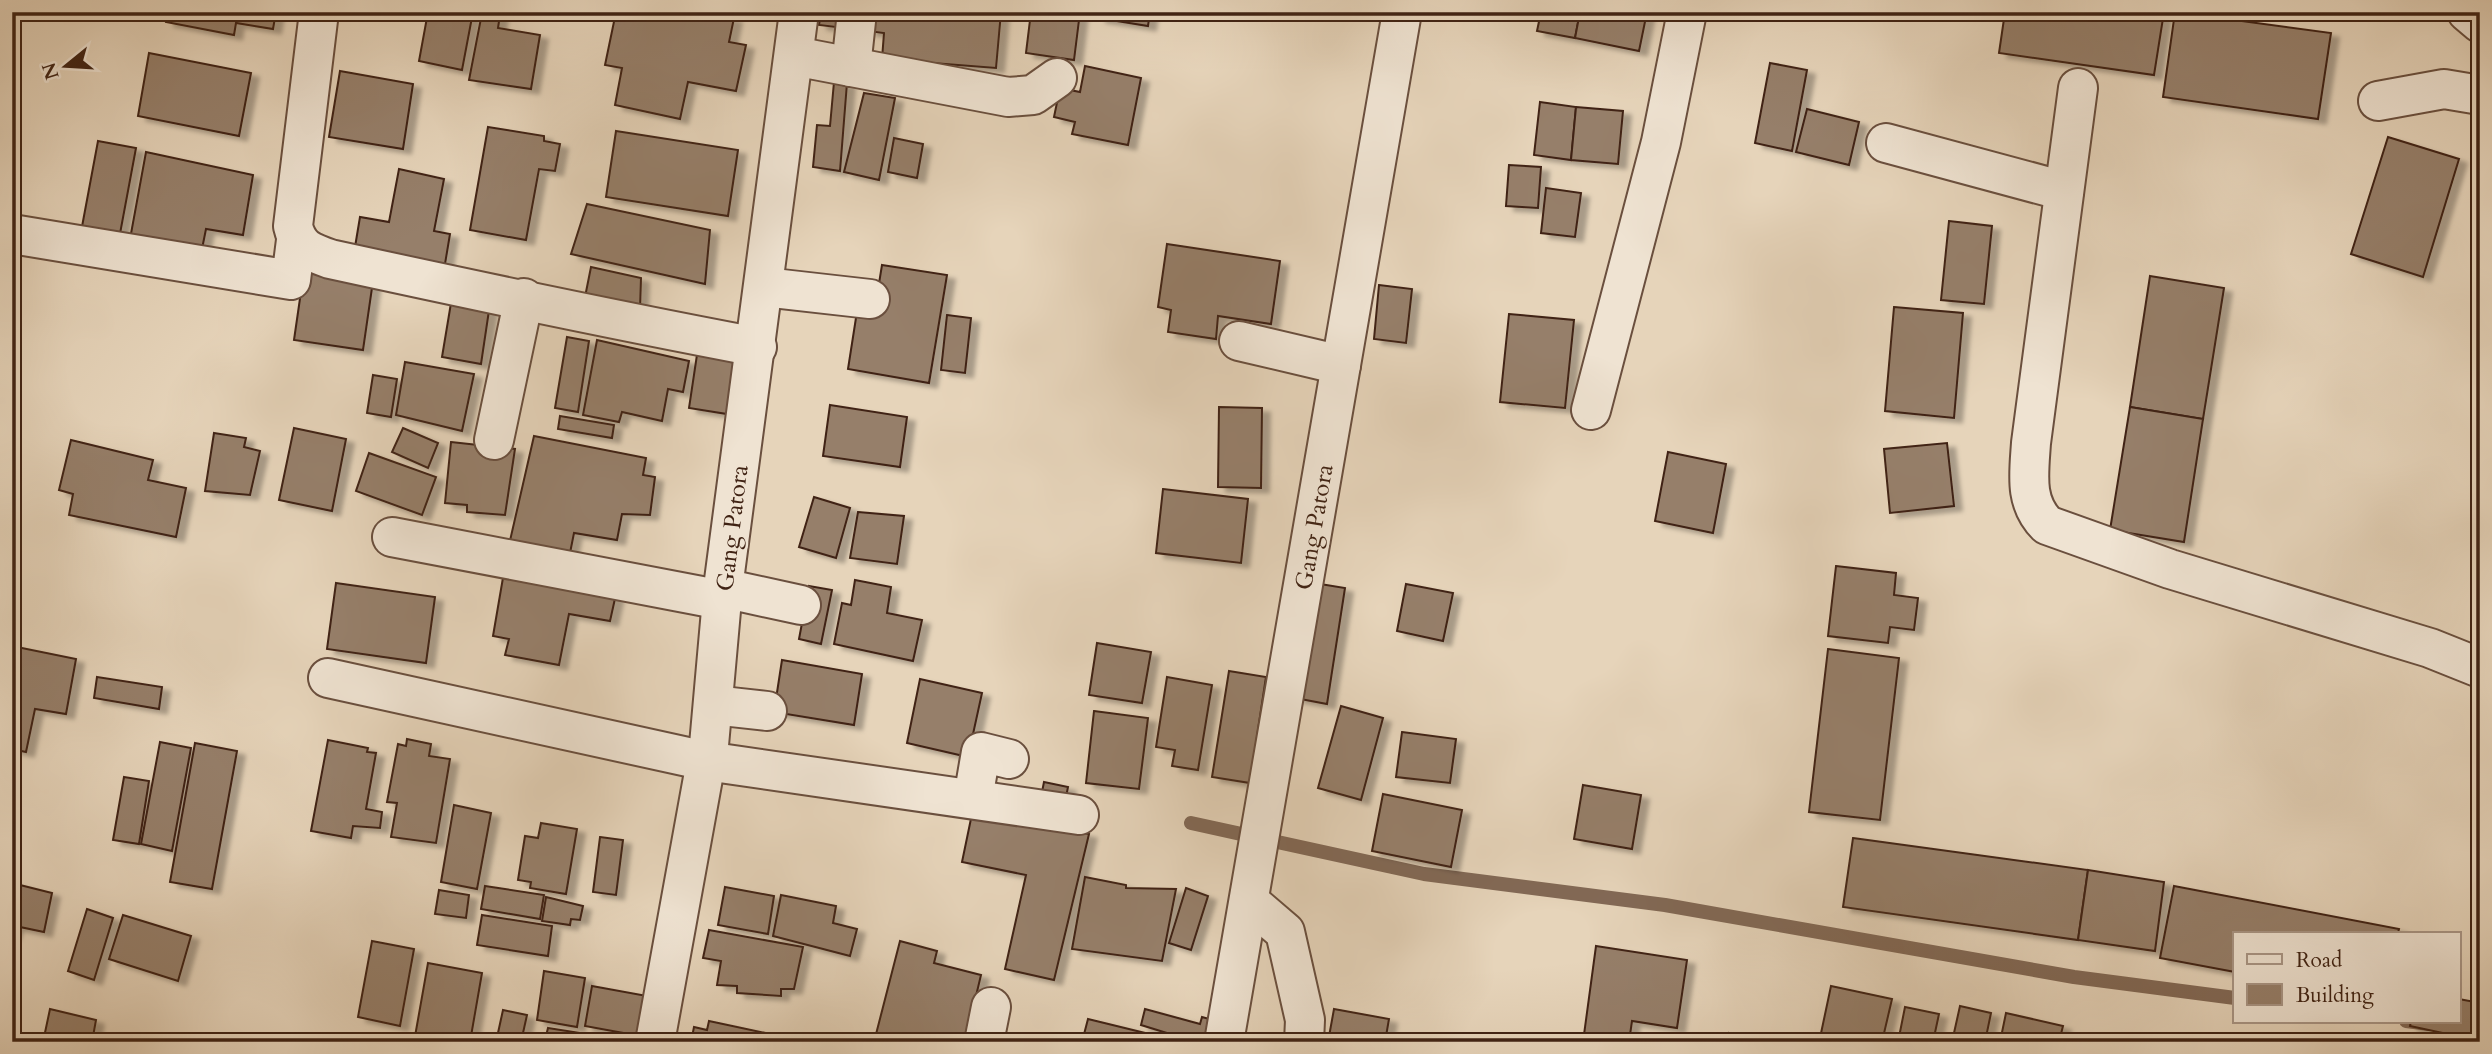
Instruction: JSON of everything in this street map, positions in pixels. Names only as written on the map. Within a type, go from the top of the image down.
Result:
[{"type":"street","points":[[12,234],[291,280],[296,240],[293,226],[319,12]]},
{"type":"street","name":"Gang Patora","points":[[655,1042],[707,753],[723,594],[800,12]]},
{"type":"street","points":[[851,66],[857,12]]},
{"type":"street","name":"Gang Patora","points":[[1224,1042],[1402,12]]},
{"type":"street","points":[[1591,410],[1661,142],[1687,12]]},
{"type":"street","points":[[2467,12],[2480,23]]},
{"type":"street","points":[[794,56],[1008,97],[1033,95],[1057,78]]},
{"type":"street","points":[[2078,88],[2031,443],[2030,498],[2036,513],[2047,525],[2170,569],[2430,648],[2480,668]]},
{"type":"street","points":[[2378,101],[2444,89],[2480,95]]},
{"type":"street","points":[[1886,143],[2064,191]]},
{"type":"street","points":[[296,240],[306,250],[330,259],[524,298],[598,317],[757,347]]},
{"type":"street","points":[[764,287],[870,299]]},
{"type":"street","points":[[494,439],[524,298]]},
{"type":"street","points":[[1238,341],[1342,365]]},
{"type":"street","points":[[392,537],[801,605]]},
{"type":"street","points":[[328,678],[707,753],[1079,816]]},
{"type":"street","points":[[713,705],[767,711]]},
{"type":"street","points":[[973,799],[981,752],[1009,759]]},
{"type":"street","points":[[1250,902],[1285,932],[1305,1020],[1304,1042]]},
{"type":"building","points":[[168,12],[276,12],[273,29],[236,23],[234,35],[166,22]]},
{"type":"building","points":[[428,12],[473,12],[462,70],[419,61]]},
{"type":"building","points":[[616,12],[703,12],[734,18],[729,42],[746,45],[736,91],[688,82],[680,119],[615,105],[622,68],[605,65]]},
{"type":"building","points":[[821,12],[845,12],[844,28],[819,25]]},
{"type":"building","points":[[870,12],[1001,12],[996,68],[882,59],[884,33],[868,31]]},
{"type":"building","points":[[1031,12],[1080,12],[1074,60],[1026,53]]},
{"type":"building","points":[[1099,12],[1150,12],[1148,26],[1098,18]]},
{"type":"building","points":[[1541,12],[1580,12],[1575,38],[1537,31]]},
{"type":"building","points":[[1580,12],[1647,12],[1639,51],[1575,38]]},
{"type":"building","points":[[2005,12],[2164,12],[2154,75],[1999,53]]},
{"type":"building","points":[[2175,12],[2331,33],[2318,119],[2163,97]]},
{"type":"building","points":[[482,13],[500,15],[498,28],[540,35],[531,89],[469,80]]},
{"type":"building","points":[[149,53],[251,73],[239,136],[138,116]]},
{"type":"building","points":[[1770,63],[1807,70],[1792,151],[1755,143]]},
{"type":"building","points":[[1085,66],[1141,78],[1128,145],[1072,134],[1075,122],[1054,117],[1060,88],[1080,92]]},
{"type":"building","points":[[340,71],[413,84],[403,149],[329,137]]},
{"type":"building","points":[[834,82],[847,83],[840,171],[813,167],[817,125],[830,126]]},
{"type":"building","points":[[864,93],[895,98],[879,180],[844,172]]},
{"type":"building","points":[[1540,102],[1576,107],[1571,160],[1534,155]]},
{"type":"building","points":[[1576,107],[1623,111],[1618,164],[1571,160]]},
{"type":"building","points":[[1807,109],[1859,122],[1849,165],[1796,152]]},
{"type":"building","points":[[488,127],[544,136],[544,141],[560,144],[555,171],[539,169],[526,240],[470,230]]},
{"type":"building","points":[[616,131],[738,150],[728,216],[606,197]]},
{"type":"building","points":[[2388,137],[2459,159],[2423,277],[2351,254]]},
{"type":"building","points":[[894,138],[923,144],[917,178],[888,172]]},
{"type":"building","points":[[98,141],[136,148],[119,239],[81,232]]},
{"type":"building","points":[[146,152],[253,175],[243,235],[206,229],[199,264],[128,250]]},
{"type":"building","points":[[1509,165],[1541,167],[1538,208],[1506,206]]},
{"type":"building","points":[[399,169],[444,179],[434,231],[450,234],[445,264],[354,253],[360,217],[389,222]]},
{"type":"building","points":[[1546,188],[1581,193],[1575,237],[1541,233]]},
{"type":"building","points":[[587,204],[710,230],[705,284],[571,254]]},
{"type":"building","points":[[1949,221],[1992,226],[1984,304],[1941,300]]},
{"type":"building","points":[[1167,244],[1280,261],[1271,324],[1218,316],[1216,339],[1168,332],[1171,310],[1158,307]]},
{"type":"building","points":[[305,264],[374,274],[363,350],[294,340]]},
{"type":"building","points":[[882,265],[947,275],[929,383],[848,369],[858,305],[875,308]]},
{"type":"building","points":[[591,267],[641,278],[640,309],[585,297]]},
{"type":"building","points":[[2150,276],[2224,288],[2203,419],[2130,407]]},
{"type":"building","points":[[1379,285],[1412,289],[1406,343],[1374,339]]},
{"type":"building","points":[[453,291],[491,297],[481,364],[442,357]]},
{"type":"building","points":[[1894,307],[1963,313],[1954,418],[1885,411]]},
{"type":"building","points":[[1509,314],[1574,320],[1565,408],[1500,402]]},
{"type":"building","points":[[947,315],[971,318],[965,373],[941,370]]},
{"type":"building","points":[[567,337],[589,341],[578,412],[555,408]]},
{"type":"building","points":[[597,340],[689,361],[683,392],[668,389],[662,421],[622,412],[619,422],[583,415]]},
{"type":"building","points":[[698,348],[737,355],[727,414],[689,408]]},
{"type":"building","points":[[405,362],[474,374],[462,431],[396,415]]},
{"type":"building","points":[[373,375],[397,379],[391,417],[367,413]]},
{"type":"building","points":[[830,405],[907,417],[900,467],[823,456]]},
{"type":"building","points":[[1219,407],[1262,408],[1261,488],[1218,487]]},
{"type":"building","points":[[2130,407],[2203,419],[2184,542],[2110,530]]},
{"type":"building","points":[[560,416],[614,425],[612,438],[558,429]]},
{"type":"building","points":[[294,428],[346,439],[332,511],[279,500]]},
{"type":"building","points":[[403,428],[438,443],[428,468],[392,452]]},
{"type":"building","points":[[214,433],[246,438],[244,447],[260,451],[250,495],[205,491]]},
{"type":"building","points":[[534,436],[646,458],[643,475],[655,477],[650,515],[622,514],[617,540],[574,533],[569,558],[509,545]]},
{"type":"building","points":[[71,440],[153,460],[148,480],[186,488],[176,537],[69,515],[73,494],[59,490]]},
{"type":"building","points":[[451,442],[515,449],[505,515],[467,512],[467,505],[445,503]]},
{"type":"building","points":[[1947,443],[1954,506],[1890,513],[1884,449]]},
{"type":"building","points":[[1668,452],[1726,464],[1713,533],[1655,521]]},
{"type":"building","points":[[369,453],[436,477],[422,515],[356,491]]},
{"type":"building","points":[[1163,489],[1248,499],[1241,563],[1156,553]]},
{"type":"building","points":[[814,497],[850,508],[836,558],[799,547]]},
{"type":"building","points":[[858,512],[904,516],[897,564],[850,558]]},
{"type":"building","points":[[505,566],[618,585],[610,621],[569,614],[559,665],[505,655],[509,639],[493,636]]},
{"type":"building","points":[[1836,566],[1896,573],[1894,595],[1918,598],[1914,630],[1890,627],[1888,643],[1828,636]]},
{"type":"building","points":[[855,580],[891,587],[887,613],[922,620],[913,661],[834,644],[842,603],[851,605]]},
{"type":"building","points":[[336,583],[435,597],[426,663],[327,649]]},
{"type":"building","points":[[1314,583],[1345,588],[1327,704],[1295,698]]},
{"type":"building","points":[[1406,584],[1453,593],[1443,641],[1397,631]]},
{"type":"building","points":[[809,586],[832,590],[821,644],[799,639]]},
{"type":"building","points":[[1097,643],[1151,652],[1142,703],[1089,695]]},
{"type":"building","points":[[12,646],[76,659],[66,714],[35,709],[26,752],[12,749]]},
{"type":"building","points":[[1828,649],[1899,658],[1880,820],[1809,812]]},
{"type":"building","points":[[782,660],[862,674],[854,725],[774,712]]},
{"type":"building","points":[[1229,671],[1266,677],[1250,783],[1212,777]]},
{"type":"building","points":[[97,677],[162,687],[159,709],[94,698]]},
{"type":"building","points":[[1167,677],[1212,685],[1198,770],[1172,766],[1175,750],[1156,747]]},
{"type":"building","points":[[920,679],[982,693],[968,757],[907,743]]},
{"type":"building","points":[[1341,706],[1383,718],[1361,800],[1318,788]]},
{"type":"building","points":[[1094,711],[1148,718],[1139,789],[1086,783]]},
{"type":"building","points":[[1402,732],[1456,739],[1450,783],[1396,777]]},
{"type":"building","points":[[407,739],[431,744],[429,756],[450,759],[436,843],[391,837],[397,803],[387,802],[398,744],[406,746]]},
{"type":"building","points":[[328,740],[368,748],[367,752],[376,753],[366,809],[382,812],[380,828],[353,826],[351,838],[311,831]]},
{"type":"building","points":[[160,742],[191,748],[172,851],[141,844]]},
{"type":"building","points":[[195,743],[237,751],[212,889],[170,882]]},
{"type":"building","points":[[124,777],[149,781],[139,844],[113,840]]},
{"type":"building","points":[[1044,782],[1068,787],[1064,807],[1040,802]]},
{"type":"building","points":[[1583,785],[1641,795],[1632,849],[1574,839]]},
{"type":"building","points":[[1383,794],[1462,810],[1451,867],[1372,851]]},
{"type":"building","points":[[454,805],[491,813],[477,889],[441,882]]},
{"type":"building","points":[[973,809],[1089,834],[1054,980],[1005,969],[1026,875],[962,862]]},
{"type":"building","points":[[541,823],[577,829],[566,894],[530,888],[531,882],[518,880],[525,836],[538,838]]},
{"type":"building","points":[[600,837],[623,840],[616,895],[593,892]]},
{"type":"building","points":[[1853,838],[2088,870],[2078,940],[1843,907]]},
{"type":"building","points":[[2088,870],[2164,882],[2155,951],[2078,940]]},
{"type":"building","points":[[1085,877],[1126,885],[1126,888],[1176,889],[1162,961],[1072,949]]},
{"type":"building","points":[[12,883],[52,893],[44,932],[15,926],[12,936]]},
{"type":"building","points":[[485,886],[544,895],[540,919],[481,909]]},
{"type":"building","points":[[2174,886],[2399,929],[2398,932],[2233,932],[2233,972],[2160,958]]},
{"type":"building","points":[[725,887],[774,896],[768,934],[718,925]]},
{"type":"building","points":[[1186,888],[1208,896],[1191,950],[1169,943]]},
{"type":"building","points":[[439,890],[469,895],[466,918],[435,914]]},
{"type":"building","points":[[781,895],[836,906],[833,923],[857,929],[850,956],[773,936]]},
{"type":"building","points":[[546,897],[583,906],[580,920],[571,919],[570,925],[542,921]]},
{"type":"building","points":[[87,909],[113,918],[94,980],[68,971]]},
{"type":"building","points":[[123,915],[191,936],[178,981],[109,959]]},
{"type":"building","points":[[482,915],[552,926],[548,956],[477,945]]},
{"type":"building","points":[[709,930],[803,947],[794,989],[781,989],[781,996],[737,993],[737,986],[717,985],[721,961],[703,958]]},
{"type":"building","points":[[372,941],[414,949],[400,1026],[358,1017]]},
{"type":"building","points":[[900,941],[937,951],[934,963],[981,975],[965,1042],[874,1042]]},
{"type":"building","points":[[1596,946],[1687,960],[1677,1028],[1632,1021],[1629,1042],[1583,1042]]},
{"type":"building","points":[[428,963],[482,973],[470,1042],[414,1042]]},
{"type":"building","points":[[544,971],[585,978],[577,1027],[537,1020]]},
{"type":"building","points":[[592,986],[647,996],[640,1036],[585,1026]]},
{"type":"building","points":[[1831,986],[1892,999],[1882,1042],[1836,1042],[1820,1038]]},
{"type":"building","points":[[2460,999],[2480,1003],[2480,1041],[2410,1026],[2411,1023],[2460,1023]]},
{"type":"building","points":[[1960,1006],[1991,1013],[1985,1042],[1952,1042]]},
{"type":"building","points":[[1905,1007],[1939,1014],[1933,1042],[1898,1042]]},
{"type":"building","points":[[50,1009],[96,1020],[92,1042],[43,1042]]},
{"type":"building","points":[[1145,1009],[1200,1024],[1202,1017],[1220,1022],[1215,1042],[1196,1042],[1141,1025]]},
{"type":"building","points":[[1334,1009],[1389,1019],[1385,1042],[1328,1042]]},
{"type":"building","points":[[503,1010],[527,1015],[521,1042],[496,1042]]},
{"type":"building","points":[[2006,1013],[2063,1026],[2059,1042],[2000,1042]]},
{"type":"building","points":[[1088,1019],[1182,1042],[1082,1042]]},
{"type":"building","points":[[709,1021],[808,1042],[691,1042],[694,1027],[707,1030]]},
{"type":"building","points":[[548,1028],[593,1035],[592,1042],[535,1042],[536,1038],[545,1040]]},
{"type":"building","points":[[1729,1033],[1776,1040],[1776,1042],[1728,1042]]},
{"type":"waterway","points":[[1191,823],[1424,874],[1665,905],[2074,977],[2233,998]]},
{"type":"waterway","points":[[2422,1023],[2430,1024]]}]
